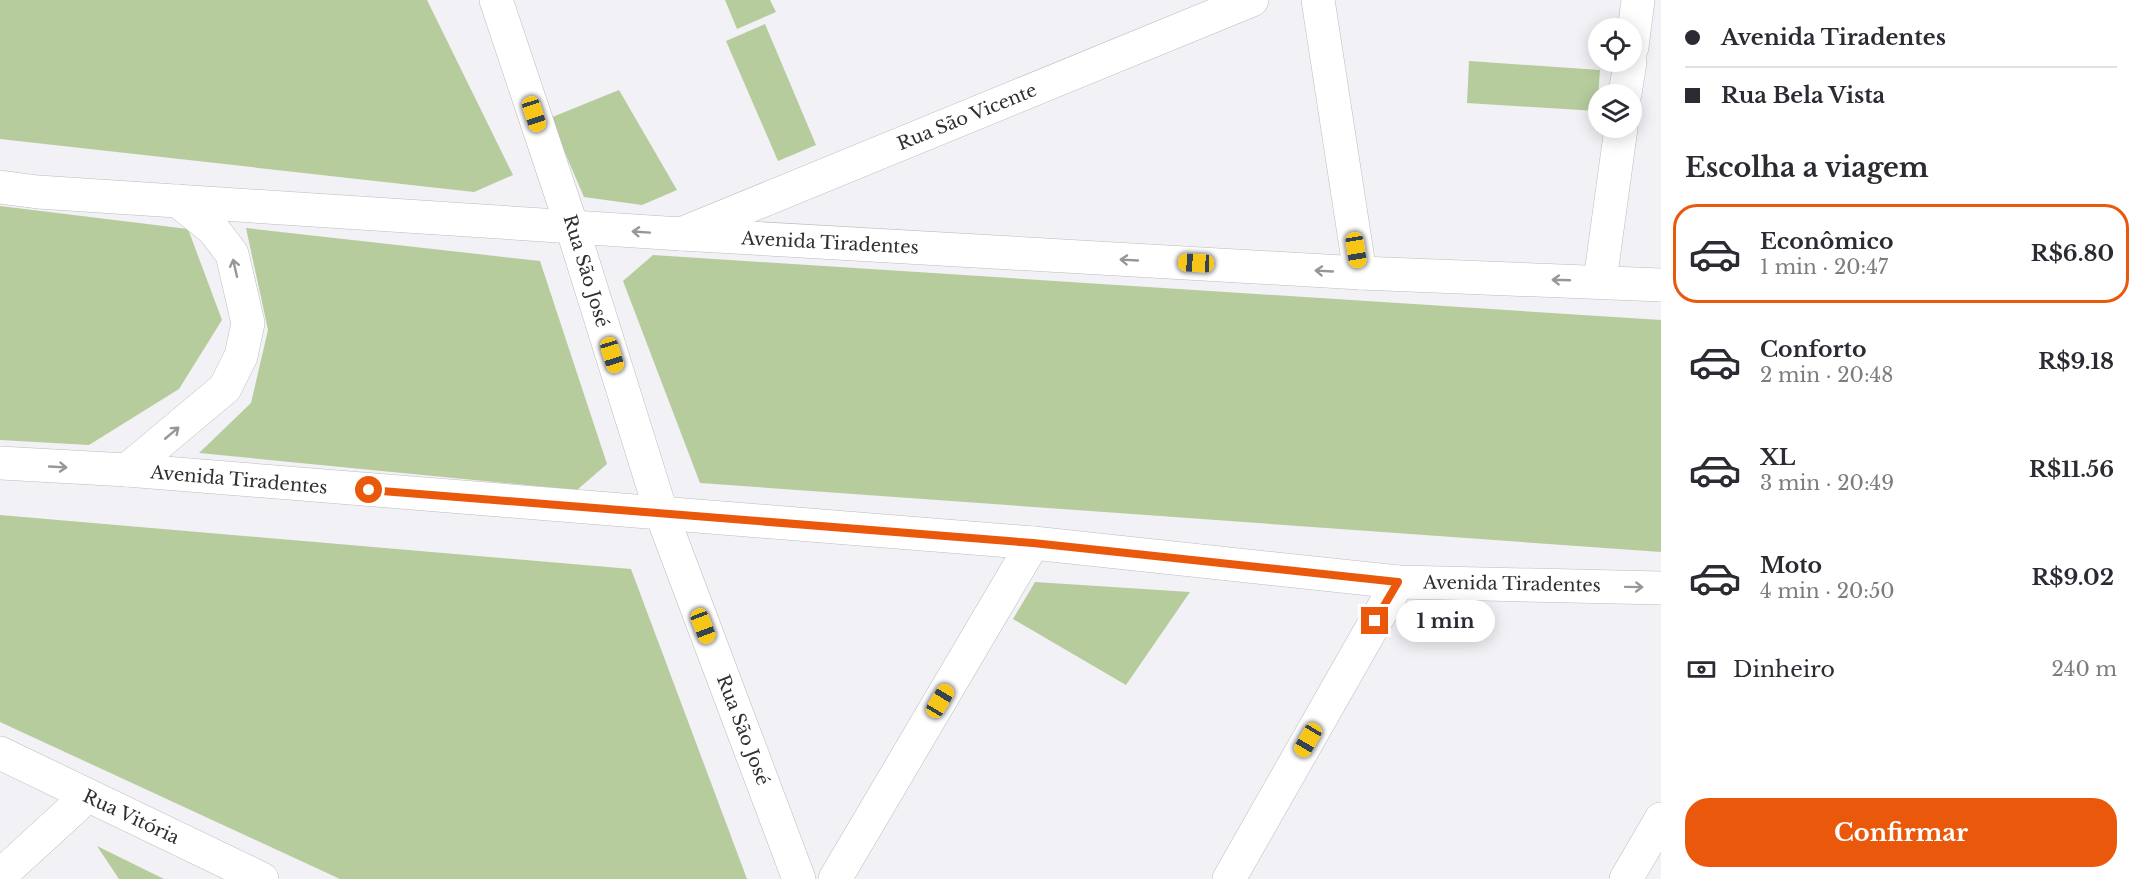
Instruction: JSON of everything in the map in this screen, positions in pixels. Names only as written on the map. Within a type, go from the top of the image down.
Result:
[{"type":"street","name":"Rua São José","points":[[496,0],[572,228],[662,515],[799,879]]},
{"type":"street","name":"Rua São Vicente","points":[[681,234],[1252,0]]},
{"type":"street","points":[[1318,0],[1360,273]]},
{"type":"street","points":[[1636,18],[1638,0]]},
{"type":"street","points":[[1600,281],[1620,138]]},
{"type":"street","name":"Avenida Tiradentes","points":[[0,187],[572,228],[1360,273],[1661,285]]},
{"type":"street","points":[[128,470],[225,388],[241,356],[248,323],[231,254],[213,229],[178,201]]},
{"type":"street","name":"Avenida Tiradentes","points":[[0,464],[128,470],[662,515],[1033,543],[1398,582],[1661,588]]},
{"type":"street","points":[[835,879],[1033,543]]},
{"type":"street","points":[[1229,879],[1398,582]]},
{"type":"street","name":"Rua Vitória","points":[[0,753],[262,879]]},
{"type":"street","points":[[0,876],[87,796]]},
{"type":"street","points":[[1626,879],[1661,819]]},
{"type":"green space","points":[[0,0],[427,0],[513,175],[474,192],[0,139]]},
{"type":"green space","points":[[725,0],[770,0],[776,12],[737,29]]},
{"type":"green space","points":[[765,24],[816,145],[778,161],[726,41]]},
{"type":"green space","points":[[1469,61],[1588,69],[1588,72],[1600,72],[1599,84],[1588,84],[1588,110],[1467,103]]},
{"type":"green space","points":[[619,90],[677,190],[642,205],[584,197],[550,118]]},
{"type":"green space","points":[[0,206],[188,229],[222,320],[179,389],[89,445],[0,440]]},
{"type":"green space","points":[[246,228],[540,261],[607,464],[577,490],[199,453],[251,403],[268,330]]},
{"type":"green space","points":[[653,255],[1661,320],[1661,552],[700,483],[623,281]]},
{"type":"green space","points":[[0,515],[631,569],[747,879],[340,879],[0,722]]},
{"type":"green space","points":[[1035,582],[1190,592],[1126,685],[1013,619]]},
{"type":"green space","points":[[97,846],[164,879],[119,879]]},
{"type":"route","points":[[369,490],[684,517],[1033,543],[1398,582],[1375,621]]}]
